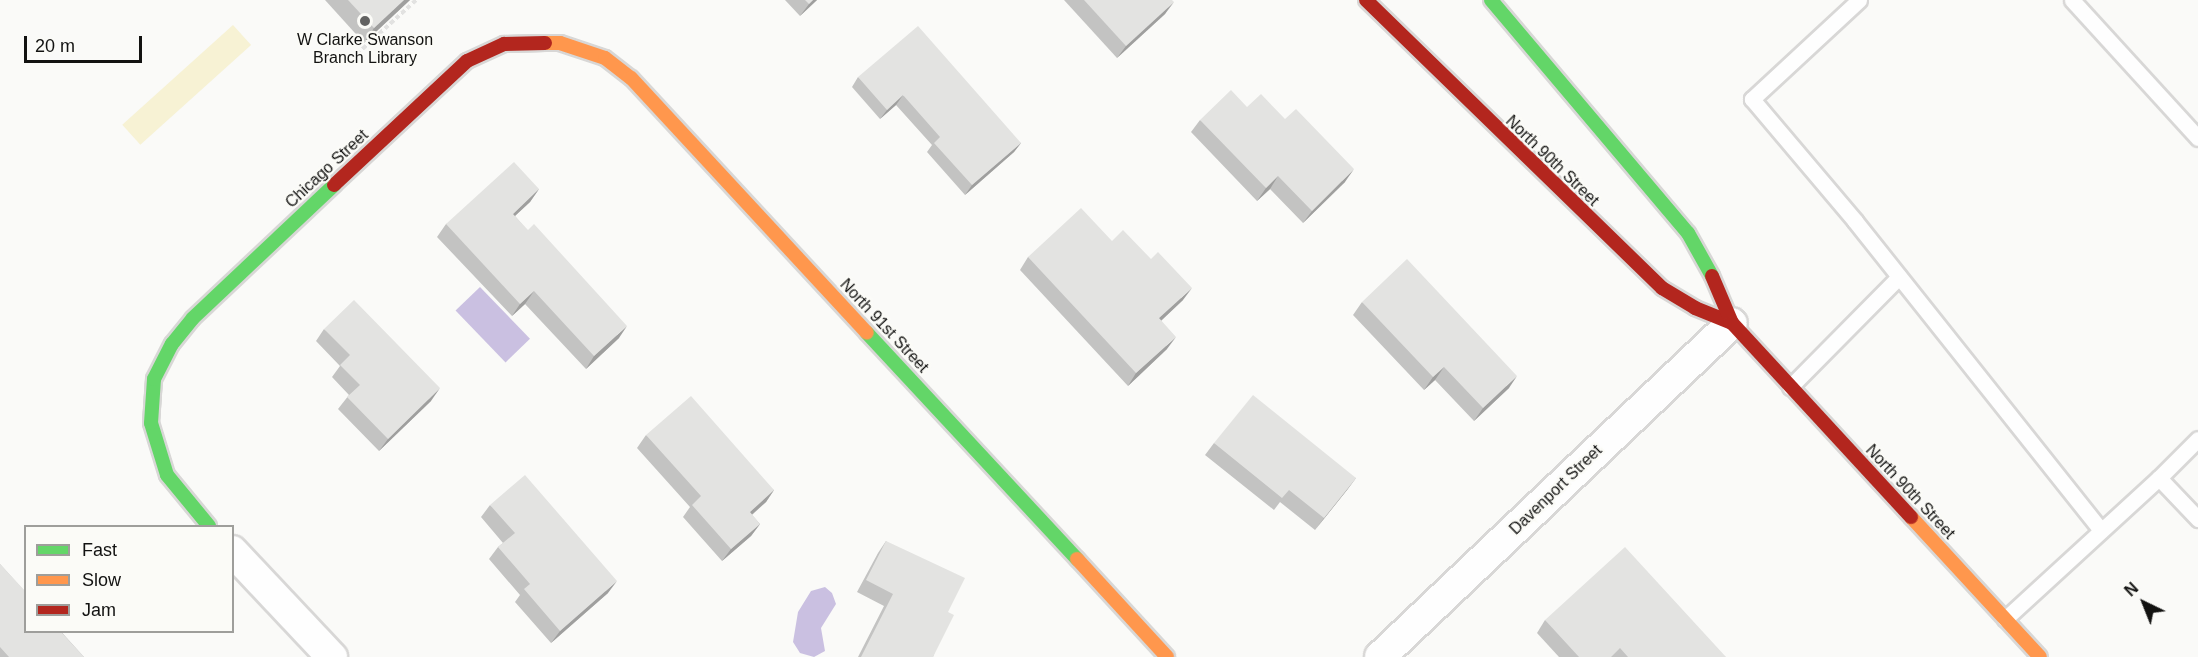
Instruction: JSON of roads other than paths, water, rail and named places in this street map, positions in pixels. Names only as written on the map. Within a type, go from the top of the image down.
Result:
[{"type":"street","name":"North 90th Street","points":[[1366,0],[1656,283],[1695,309],[1732,323]]},
{"type":"street","name":"North 90th Street","points":[[1491,0],[1688,233],[1717,284],[1732,323],[2040,657]]},
{"type":"street","name":"Chicago Street","points":[[208,525],[180,494],[162,465],[150,423],[154,379],[163,358],[193,318],[467,61],[504,44],[560,43]]},
{"type":"street","name":"North 91st Street","points":[[560,43],[605,58],[631,78],[1167,657]]},
{"type":"street","name":"Davenport Street","points":[[1380,657],[1732,323]]},
{"type":"street","points":[[234,553],[332,657]]},
{"type":"lane","points":[[1859,0],[1752,99],[1899,277],[2101,530]]},
{"type":"lane","points":[[2072,0],[2198,138]]},
{"type":"lane","points":[[1790,387],[1899,277]]},
{"type":"lane","points":[[2005,619],[2159,478],[2198,439]]},
{"type":"lane","points":[[2159,478],[2198,519]]},
{"type":"place","name":"W Clarke Swanson Branch Library","points":[[365,21]]}]
